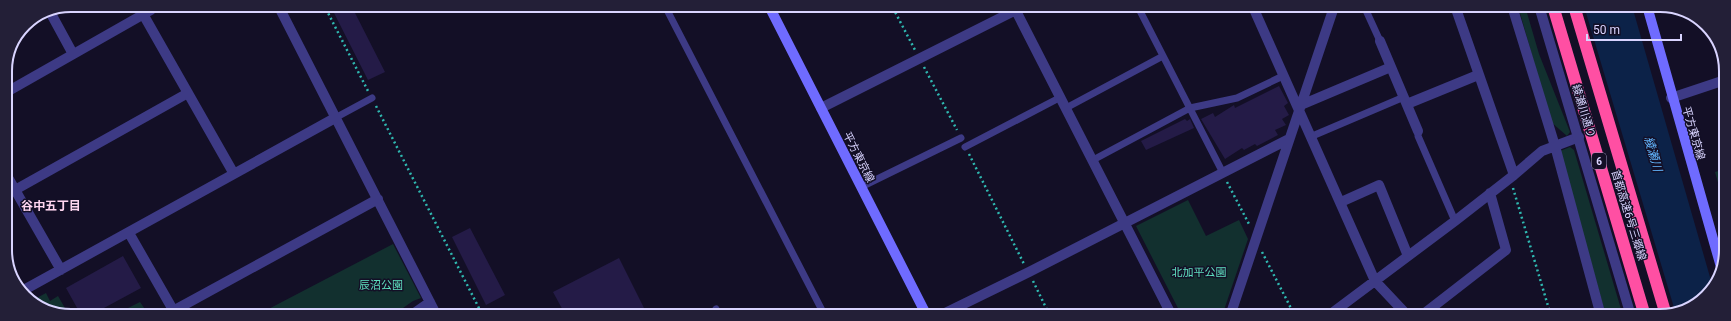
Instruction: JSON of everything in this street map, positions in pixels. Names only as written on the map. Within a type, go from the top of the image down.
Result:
[{"type":"highway","name":"首都高速6号三郷線","points":[[1555,12],[1644,309]]},
{"type":"highway","name":"首都高速6号三郷線","points":[[1576,12],[1664,309]]},
{"type":"main road","name":"平方東京線","points":[[772,12],[923,309]]},
{"type":"main road","name":"平方東京線","points":[[1649,12],[1718,256]]},
{"type":"street","points":[[12,88],[147,12],[188,93],[234,174]]},
{"type":"street","points":[[282,12],[434,309]]},
{"type":"street","points":[[821,108],[1010,12]]},
{"type":"street","points":[[1020,12],[1066,108],[1168,309]]},
{"type":"street","points":[[1255,12],[1283,76],[1300,108],[1310,137],[1341,202],[1375,281],[1401,309]]},
{"type":"street","points":[[1232,309],[1332,12]]},
{"type":"street","points":[[1457,12],[1512,177]]},
{"type":"street","points":[[1514,12],[1555,146],[1599,309]]},
{"type":"street","name":"綾瀬川通り","points":[[1541,12],[1629,309]]},
{"type":"street","points":[[52,16],[73,54]]},
{"type":"street","points":[[1380,41],[1418,131]]},
{"type":"street","points":[[1300,108],[1391,66]]},
{"type":"street","points":[[1405,100],[1478,75]]},
{"type":"street","points":[[1672,98],[1719,82]]},
{"type":"street","points":[[12,192],[188,93]]},
{"type":"street","points":[[27,289],[335,118]]},
{"type":"street","points":[[1337,309],[1512,177],[1542,151],[1579,137]]},
{"type":"street","points":[[953,309],[1289,139]]},
{"type":"street","points":[[1341,202],[1379,185],[1408,256]]},
{"type":"street","points":[[1430,309],[1506,250],[1490,193]]},
{"type":"street","points":[[12,195],[60,270]]},
{"type":"street","points":[[182,309],[378,199]]},
{"type":"street","points":[[129,233],[173,309]]},
{"type":"street","points":[[420,309],[430,302]]},
{"type":"lane","points":[[668,12],[821,309]]},
{"type":"lane","points":[[1141,12],[1223,173]]},
{"type":"lane","points":[[1367,12],[1380,41]]},
{"type":"lane","points":[[1066,108],[1163,56]]},
{"type":"lane","points":[[1093,160],[1190,108],[1237,98],[1283,76]]},
{"type":"lane","points":[[965,147],[1061,97]]},
{"type":"lane","points":[[335,118],[372,98]]},
{"type":"lane","points":[[1310,137],[1405,100]]},
{"type":"lane","points":[[1418,131],[1418,136],[1455,221]]},
{"type":"lane","points":[[861,187],[961,138]]},
{"type":"path","points":[[328,12],[479,309]]},
{"type":"path","points":[[895,12],[961,138]]},
{"type":"path","points":[[965,147],[1047,309]]},
{"type":"path","points":[[1512,177],[1549,309]]},
{"type":"green space","points":[[1520,12],[1527,12],[1539,54],[1570,132],[1567,136],[1551,122]]},
{"type":"green space","points":[[1570,147],[1574,150],[1621,309],[1604,309],[1560,151]]},
{"type":"green space","points":[[1719,171],[1719,186],[1715,172]]},
{"type":"green space","name":"北加平公園","points":[[1188,200],[1206,236],[1239,220],[1248,239],[1224,309],[1178,309],[1136,226]]},
{"type":"green space","name":"辰沼公園","points":[[393,244],[421,298],[413,301],[402,309],[268,309]]},
{"type":"green space","points":[[46,293],[50,301],[58,296],[65,308],[56,307],[37,298]]},
{"type":"green space","points":[[140,302],[145,309],[126,309]]},
{"type":"water","name":"綾瀬川","points":[[1586,12],[1634,12],[1711,280],[1707,286],[1693,299],[1674,307]]},
{"type":"building","points":[[334,12],[355,12],[385,72],[368,80]]},
{"type":"building","points":[[1279,86],[1288,103],[1284,106],[1289,115],[1282,119],[1286,125],[1275,130],[1278,135],[1257,146],[1255,144],[1244,150],[1242,148],[1225,159],[1201,119],[1213,113],[1215,117],[1234,105],[1235,108]]},
{"type":"building","points":[[1185,119],[1187,121],[1190,119],[1194,128],[1146,150],[1141,141]]},
{"type":"building","points":[[470,228],[505,295],[486,305],[452,237]]},
{"type":"building","points":[[123,256],[141,288],[102,309],[78,309],[66,288]]},
{"type":"building","points":[[619,258],[644,309],[562,309],[553,292]]},
{"type":"district","name":"谷中五丁目","points":[[51,206]]}]
